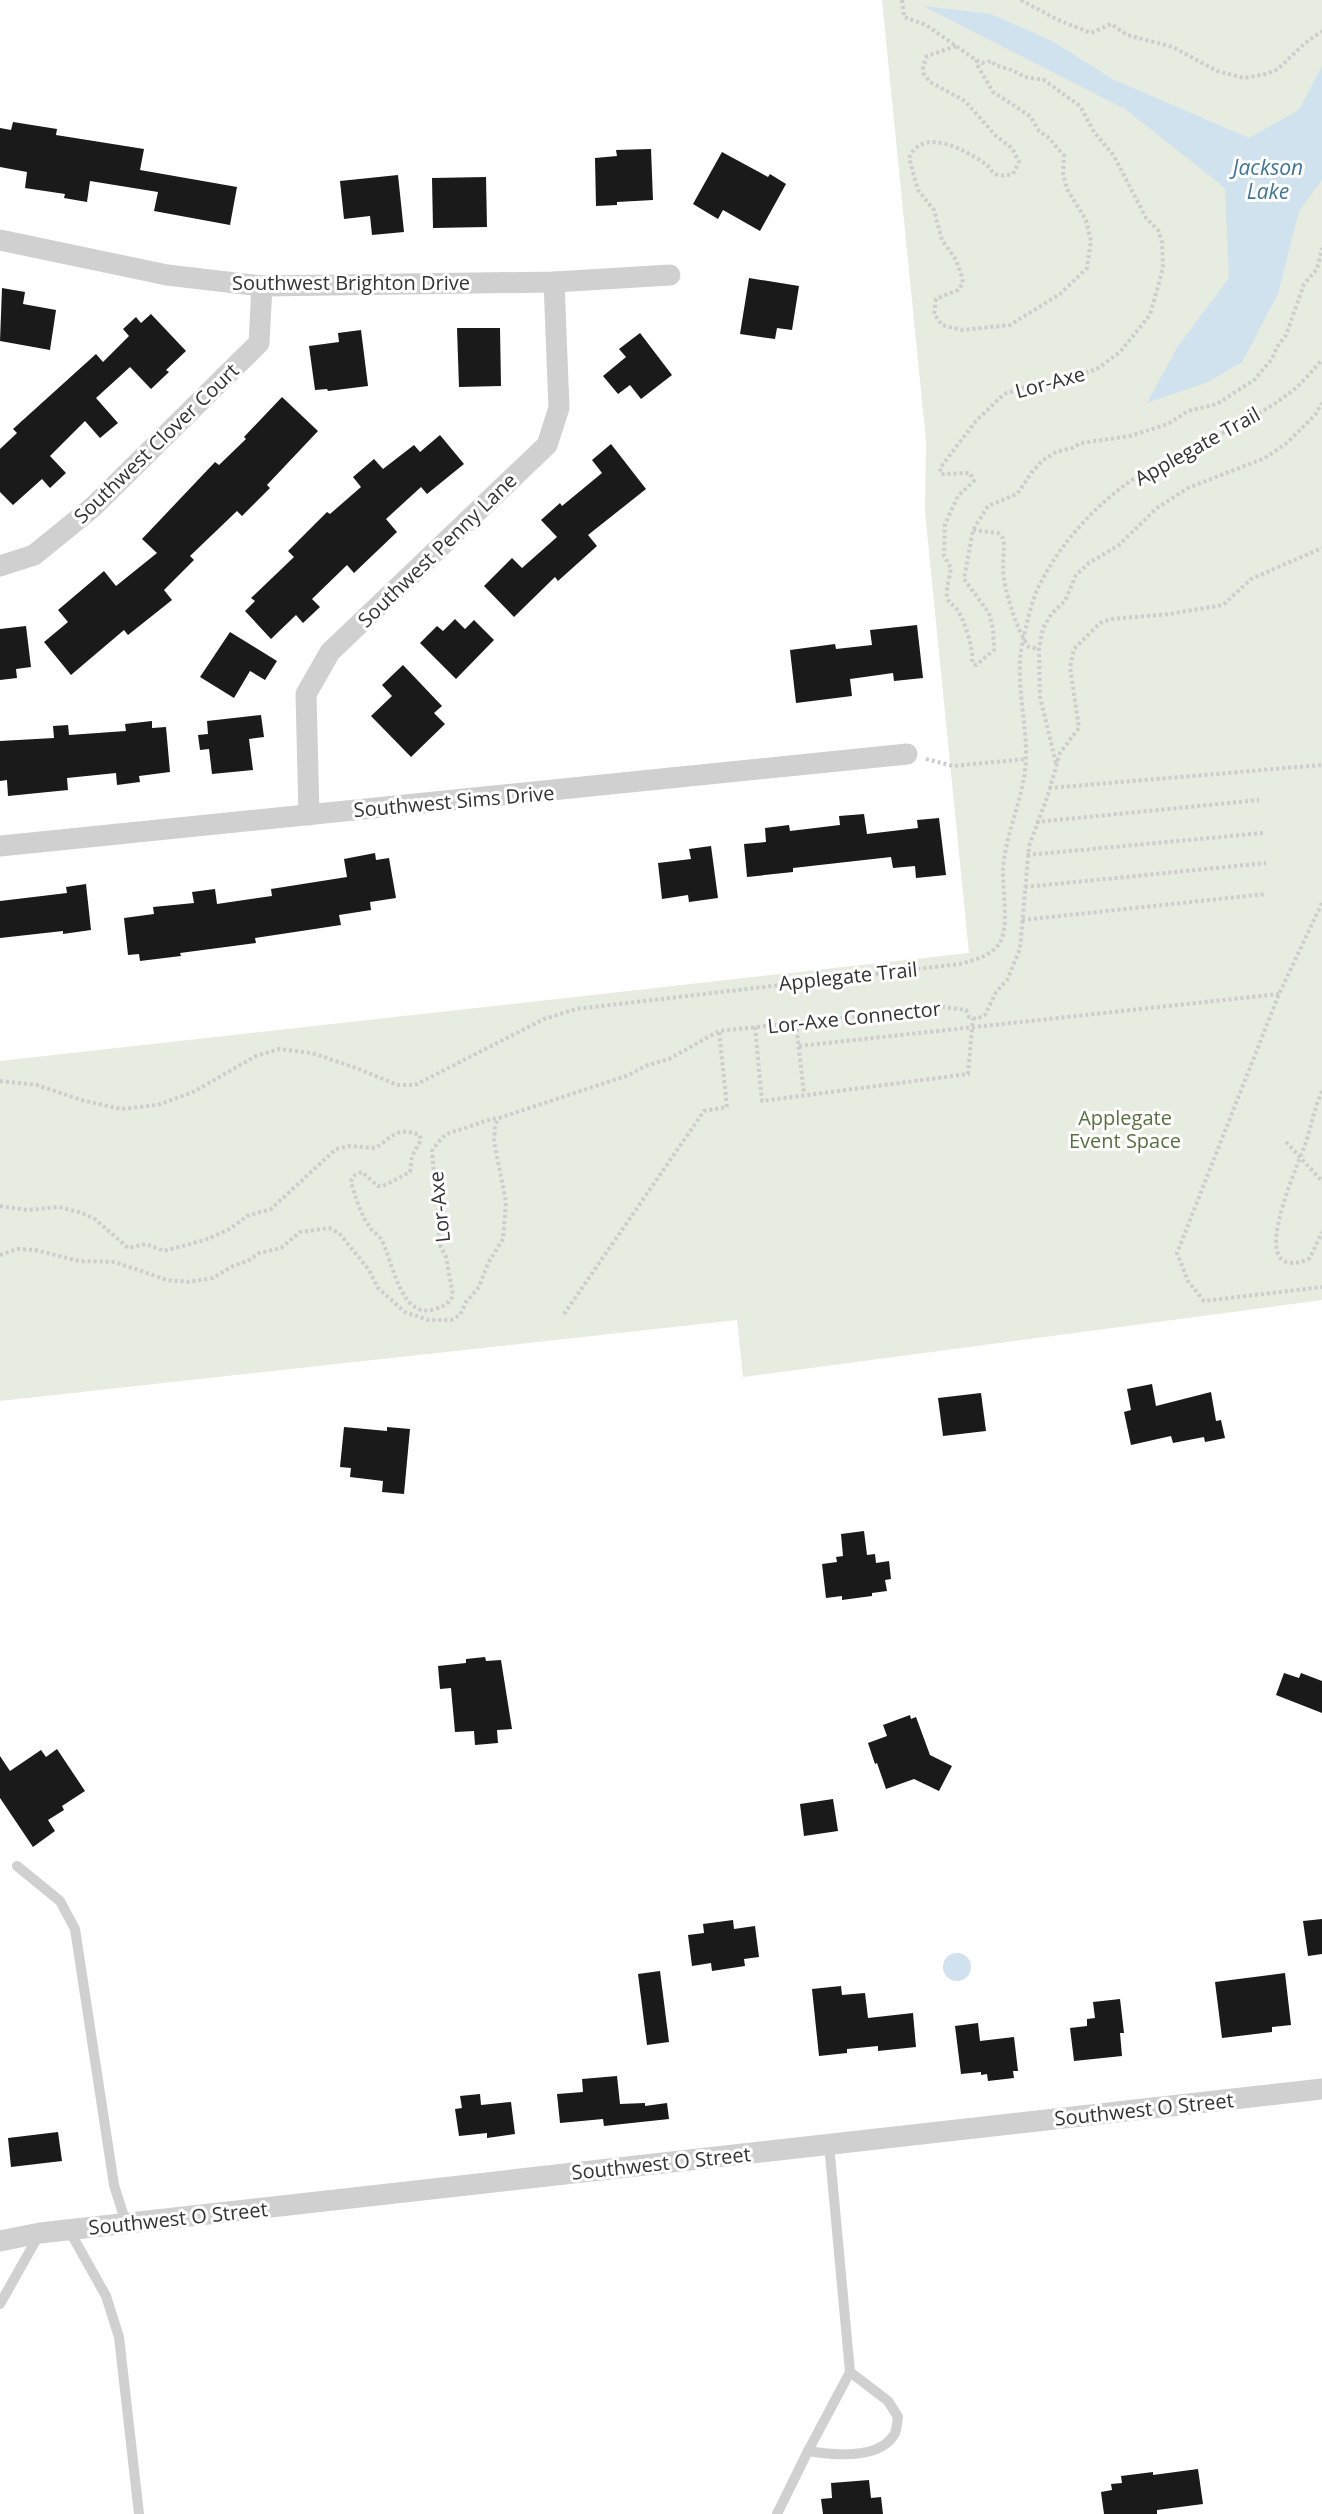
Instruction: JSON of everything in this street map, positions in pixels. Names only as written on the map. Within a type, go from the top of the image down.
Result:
[{"type":"street","name":"Southwest Brighton Drive","points":[[0,240],[167,275],[262,286],[554,282],[670,275]]},
{"type":"street","name":"Southwest Penny Lane","points":[[309,815],[306,694],[330,652],[547,446],[559,408],[554,282]]},
{"type":"street","name":"Southwest Clover Court","points":[[0,566],[34,555],[93,507],[259,343],[262,286]]},
{"type":"street","name":"Southwest Sims Drive","points":[[0,846],[907,754]]},
{"type":"street","name":"Southwest O Street","points":[[0,2241],[40,2233],[126,2223],[1322,2089]]},
{"type":"lane","points":[[17,1866],[60,1901],[75,1929],[114,2185],[126,2223]]},
{"type":"lane","points":[[777,2514],[850,2372],[829,2145]]},
{"type":"lane","points":[[69,2230],[106,2296],[119,2337],[139,2514]]},
{"type":"lane","points":[[0,2304],[40,2233]]},
{"type":"lane","points":[[808,2451],[836,2456],[850,2454],[879,2448],[894,2435],[898,2416],[888,2401],[850,2372]]},
{"type":"path","name":"Lor-Axe","points":[[902,0],[904,17],[926,25],[982,63],[992,61],[995,65],[1025,77],[1044,80],[1080,106],[1094,132],[1114,156],[1146,218],[1158,230],[1162,242],[1163,268],[1150,315],[1120,352],[1097,369],[1060,381],[1025,387],[1004,394],[976,421],[940,468],[941,474],[970,473],[974,481],[958,496],[945,524],[944,556],[951,568],[947,594],[949,601],[957,609],[967,631],[972,645],[972,662],[976,665],[994,650],[993,629],[989,613],[964,579],[973,530],[988,506],[1017,494],[1032,472],[1056,452],[1081,443],[1130,436],[1168,424],[1188,411],[1217,404],[1254,380],[1272,359],[1286,335],[1304,284],[1317,269],[1322,248]]},
{"type":"path","points":[[1021,0],[1056,19],[1091,33],[1111,24],[1127,35],[1173,47],[1234,77],[1256,77],[1278,69],[1304,44],[1322,31]]},
{"type":"path","name":"Lor-Axe","points":[[957,46],[927,56],[923,67],[924,74],[938,88],[964,100],[996,136],[1012,148],[1019,162],[1013,174],[998,175],[992,172],[987,164],[951,144],[940,141],[916,148],[909,158],[918,190],[934,210],[942,240],[956,260],[963,283],[958,290],[936,299],[934,314],[942,324],[963,330],[1010,325],[1050,301],[1087,268],[1091,246],[1086,220],[1067,189],[1064,156],[1039,130],[1030,116],[993,92],[976,63],[977,60]]},
{"type":"path","name":"Applegate Trail","points":[[0,1081],[37,1085],[81,1100],[120,1108],[158,1104],[193,1092],[256,1056],[279,1049],[312,1053],[397,1085],[415,1085],[544,1018],[576,1009],[960,964],[987,956],[1000,943],[1004,922],[1003,870],[1006,843],[1026,759],[1020,680],[1023,639],[1039,586],[1058,553],[1087,518],[1120,488],[1154,467],[1246,421],[1288,394],[1322,360]]},
{"type":"path","points":[[1056,764],[1040,698],[1039,649],[1043,628],[1052,613],[1065,601],[1076,575],[1089,563],[1119,544],[1140,522],[1188,488],[1264,458],[1288,442],[1315,415],[1322,403]]},
{"type":"path","points":[[973,530],[998,533],[1003,538],[1003,569],[1014,620],[1029,647],[1039,649]]},
{"type":"path","points":[[755,1027],[762,1101],[968,1074],[973,1018],[977,1019],[985,1015],[996,992],[1014,966],[1020,949],[1028,855],[1036,822],[1050,788],[1060,753],[1079,728],[1070,667],[1074,649],[1100,622],[1223,605],[1251,579],[1322,548]]},
{"type":"path","points":[[907,754],[954,766],[1026,759]]},
{"type":"path","points":[[1050,788],[1322,765]]},
{"type":"path","points":[[1036,822],[1259,800]]},
{"type":"path","points":[[1028,855],[1263,833]]},
{"type":"path","points":[[1024,887],[1266,863]]},
{"type":"path","points":[[1022,920],[1266,894]]},
{"type":"path","points":[[1322,903],[1278,994],[1177,1253],[1188,1281],[1204,1301],[1322,1287]]},
{"type":"path","points":[[799,1046],[1278,994]]},
{"type":"path","name":"Lor-Axe Connector","points":[[499,1118],[629,1075],[645,1066],[669,1059],[719,1031],[944,1007],[966,1010],[969,1017],[973,1018]]},
{"type":"path","points":[[796,1023],[804,1094]]},
{"type":"path","points":[[564,1314],[704,1110],[727,1107],[719,1031]]},
{"type":"path","points":[[1322,1091],[1313,1112],[1301,1157],[1280,1209],[1277,1241],[1281,1260],[1289,1263],[1302,1262],[1310,1258],[1322,1232]]},
{"type":"path","name":"Lor-Axe","points":[[0,1206],[27,1210],[65,1208],[95,1219],[128,1248],[146,1244],[164,1251],[205,1240],[230,1229],[247,1216],[271,1209],[336,1149],[349,1146],[375,1148],[386,1138],[401,1131],[408,1131],[420,1135],[421,1140],[412,1156],[410,1172],[383,1186],[362,1173],[355,1175],[351,1182],[355,1198],[371,1228],[380,1238],[405,1296],[416,1308],[429,1311],[446,1305],[453,1296],[446,1257],[440,1245],[432,1151],[451,1131],[499,1118]]},
{"type":"path","points":[[0,1255],[18,1250],[35,1250],[79,1261],[115,1262],[167,1280],[188,1282],[213,1278],[259,1253],[281,1248],[300,1232],[329,1228],[339,1233],[369,1270],[378,1288],[405,1312],[428,1320],[451,1320],[460,1315],[466,1302],[479,1287],[488,1263],[503,1239],[506,1203],[494,1141],[495,1126],[499,1118]]},
{"type":"path","points":[[1286,1142],[1322,1182]]},
{"type":"green space","name":"Applegate Event Space","points":[[882,0],[1322,0],[1322,1300],[743,1377],[737,1320],[0,1401],[0,1061],[969,953],[925,512],[926,441]]},
{"type":"water","name":"Jackson Lake","points":[[923,6],[991,14],[1054,42],[1112,79],[1249,138],[1299,110],[1322,66],[1322,180],[1299,211],[1278,294],[1242,362],[1208,382],[1147,403],[1178,346],[1229,278],[1225,188],[1125,109]]},
{"type":"water","points":[[957,1953],[967,1957],[971,1967],[967,1977],[957,1981],[947,1977],[943,1967],[947,1957]]},
{"type":"building","points":[[13,122],[57,129],[56,135],[144,149],[140,170],[237,187],[230,225],[154,211],[158,192],[90,181],[87,202],[64,198],[65,194],[25,188],[27,172],[0,167],[0,128],[11,130]]},
{"type":"building","points":[[651,149],[653,200],[596,206],[595,158],[617,156],[616,150]]},
{"type":"building","points":[[722,152],[786,184],[760,231],[723,210],[718,219],[693,204]]},
{"type":"building","points":[[398,175],[404,232],[372,235],[370,216],[344,219],[340,181]]},
{"type":"building","points":[[486,177],[487,227],[433,228],[432,178]]},
{"type":"building","points":[[749,278],[799,286],[792,330],[777,328],[775,339],[740,334]]},
{"type":"building","points":[[2,288],[25,292],[23,304],[56,310],[50,350],[0,341]]},
{"type":"building","points":[[151,314],[186,351],[166,370],[169,372],[151,389],[130,367],[96,398],[118,423],[100,438],[85,421],[50,456],[66,473],[50,488],[42,479],[13,505],[0,492],[0,449],[17,433],[13,429],[96,354],[103,362],[129,336],[123,329],[136,317],[141,323]]},
{"type":"building","points":[[457,328],[500,328],[501,386],[459,387]]},
{"type":"building","points":[[361,330],[368,386],[328,391],[327,389],[315,390],[309,346],[339,342],[338,333]]},
{"type":"building","points":[[640,333],[672,375],[641,399],[630,385],[618,394],[603,376],[626,357],[619,349]]},
{"type":"building","points":[[282,397],[318,431],[267,485],[270,488],[242,516],[237,511],[190,556],[194,560],[164,590],[172,600],[128,635],[124,630],[71,675],[44,642],[68,622],[58,610],[104,571],[116,586],[157,553],[142,539],[215,462],[219,465],[246,439],[244,437]]},
{"type":"building","points":[[440,435],[464,464],[427,494],[421,487],[386,519],[397,532],[354,573],[347,565],[312,599],[320,607],[303,623],[296,615],[271,639],[245,611],[255,601],[251,598],[294,557],[288,551],[327,512],[330,514],[361,487],[353,477],[374,459],[383,469],[414,445],[420,452]]},
{"type":"building","points":[[611,444],[646,489],[588,535],[597,546],[558,581],[555,577],[514,617],[484,586],[512,558],[522,568],[557,537],[541,520],[560,503],[562,506],[602,473],[592,460]]},
{"type":"building","points":[[455,619],[465,629],[474,620],[494,640],[456,679],[420,643],[437,626],[443,631]]},
{"type":"building","points":[[917,625],[923,678],[894,681],[893,673],[850,679],[852,696],[796,703],[790,650],[835,644],[836,649],[872,645],[870,630]]},
{"type":"building","points":[[26,626],[31,667],[16,669],[17,678],[0,680],[0,629]]},
{"type":"building","points":[[230,632],[277,661],[265,680],[250,671],[234,698],[200,677]]},
{"type":"building","points":[[403,665],[442,706],[434,713],[445,724],[411,757],[371,716],[392,696],[382,685]]},
{"type":"building","points":[[261,715],[264,737],[249,739],[253,770],[212,774],[209,749],[200,750],[198,735],[208,734],[207,721]]},
{"type":"building","points":[[152,721],[152,728],[166,727],[170,772],[139,776],[140,782],[117,785],[116,773],[67,778],[68,790],[8,796],[7,780],[0,781],[0,741],[54,738],[53,726],[68,725],[69,735],[126,731],[125,724]]},
{"type":"building","points":[[864,814],[867,834],[918,828],[917,820],[939,818],[946,875],[916,878],[915,866],[893,868],[891,857],[793,868],[793,872],[747,877],[744,844],[766,842],[765,828],[789,825],[790,831],[840,825],[839,816]]},
{"type":"building","points":[[711,846],[718,898],[689,902],[688,895],[662,899],[658,863],[691,859],[689,849]]},
{"type":"building","points":[[375,853],[376,860],[389,858],[396,898],[370,902],[371,910],[339,915],[341,925],[255,938],[256,943],[180,953],[181,956],[140,961],[139,954],[128,955],[124,918],[154,914],[153,907],[194,903],[192,892],[215,889],[217,904],[272,896],[271,889],[347,877],[344,859]]},
{"type":"building","points":[[86,884],[91,930],[0,938],[0,901],[67,893],[66,887]]},
{"type":"building","points":[[1152,1384],[1156,1406],[1211,1392],[1216,1421],[1221,1420],[1225,1438],[1205,1442],[1204,1437],[1173,1443],[1171,1436],[1131,1445],[1124,1412],[1131,1410],[1127,1389]]},
{"type":"building","points":[[981,1393],[986,1431],[943,1436],[938,1398]]},
{"type":"building","points":[[344,1427],[387,1431],[387,1427],[410,1429],[404,1494],[382,1492],[383,1481],[350,1477],[351,1468],[340,1467]]},
{"type":"building","points":[[864,1531],[867,1555],[875,1554],[876,1563],[889,1561],[891,1579],[885,1580],[887,1591],[872,1593],[872,1596],[842,1600],[842,1596],[826,1598],[822,1564],[837,1562],[836,1557],[843,1556],[841,1534]]},
{"type":"building","points":[[485,1657],[486,1661],[501,1660],[512,1729],[497,1730],[498,1743],[475,1745],[474,1731],[455,1732],[451,1688],[440,1689],[438,1666],[466,1663],[466,1659]]},
{"type":"building","points":[[1284,1673],[1299,1678],[1301,1673],[1322,1681],[1322,1713],[1276,1695]]},
{"type":"building","points":[[910,1715],[911,1719],[916,1717],[930,1755],[952,1766],[939,1791],[914,1779],[886,1789],[877,1763],[875,1764],[868,1743],[887,1736],[883,1725]]},
{"type":"building","points":[[57,1749],[85,1791],[62,1806],[64,1810],[48,1820],[55,1831],[33,1847],[0,1798],[0,1756],[10,1771],[41,1750],[46,1757]]},
{"type":"building","points":[[833,1799],[838,1831],[804,1836],[800,1804]]},
{"type":"building","points":[[1322,1919],[1322,1954],[1308,1956],[1303,1921]]},
{"type":"building","points":[[733,1920],[734,1929],[755,1926],[759,1957],[744,1959],[745,1966],[712,1971],[711,1963],[692,1966],[688,1935],[704,1933],[703,1924]]},
{"type":"building","points":[[660,1971],[669,2042],[647,2045],[638,1974]]},
{"type":"building","points":[[1285,1973],[1291,2025],[1272,2027],[1272,2032],[1222,2038],[1215,1982]]},
{"type":"building","points":[[841,1986],[842,1995],[865,1993],[868,2018],[913,2013],[916,2047],[878,2051],[878,2046],[847,2049],[847,2053],[819,2056],[812,1989]]},
{"type":"building","points":[[1120,1999],[1124,2033],[1120,2033],[1122,2056],[1074,2061],[1070,2028],[1087,2026],[1087,2019],[1095,2018],[1093,2002]]},
{"type":"building","points":[[978,2023],[980,2041],[1014,2037],[1018,2071],[1013,2071],[1014,2078],[988,2081],[987,2074],[981,2075],[981,2072],[961,2074],[955,2026]]},
{"type":"building","points":[[617,2076],[620,2104],[645,2103],[645,2106],[667,2103],[669,2119],[604,2126],[603,2119],[560,2123],[557,2094],[583,2092],[582,2079]]},
{"type":"building","points":[[480,2094],[481,2105],[511,2102],[515,2134],[487,2138],[487,2133],[459,2136],[455,2109],[462,2108],[460,2096]]},
{"type":"building","points":[[58,2132],[62,2161],[11,2167],[8,2138]]},
{"type":"building","points":[[1198,2469],[1203,2504],[1157,2510],[1157,2514],[1104,2514],[1101,2492],[1112,2490],[1111,2484],[1122,2483],[1121,2476],[1153,2472],[1153,2475]]},
{"type":"building","points":[[869,2480],[871,2498],[881,2497],[883,2514],[823,2514],[821,2499],[832,2498],[831,2483]]}]
